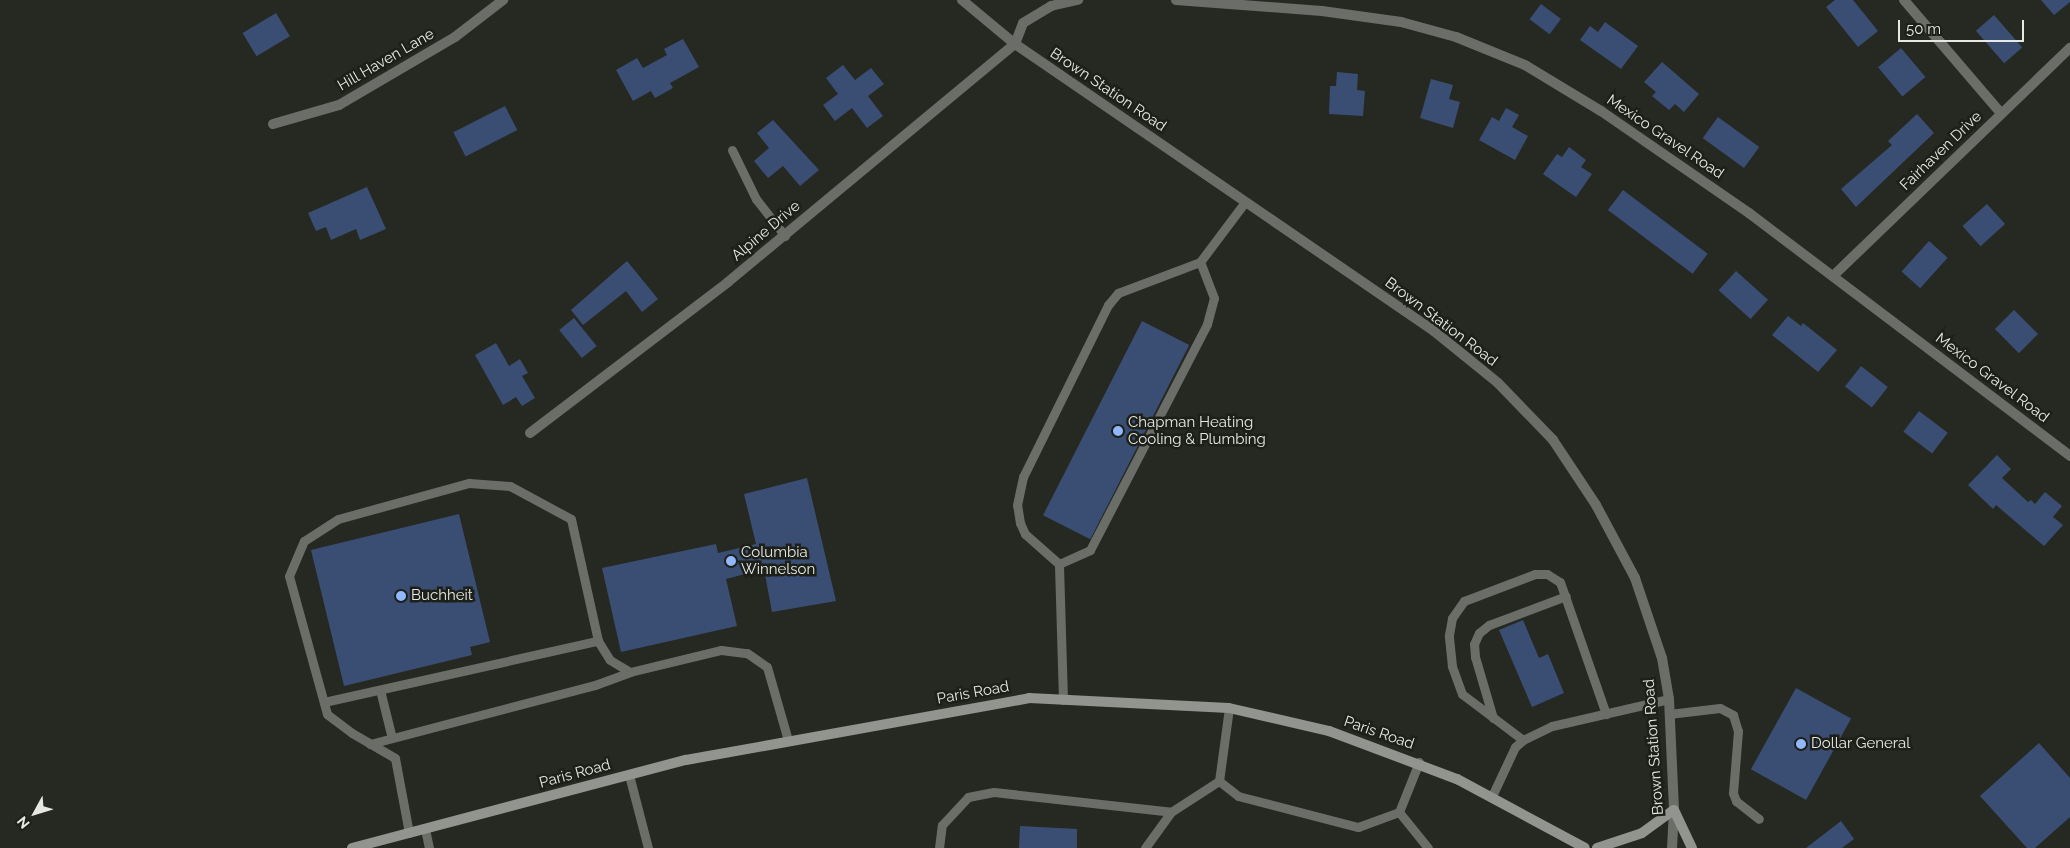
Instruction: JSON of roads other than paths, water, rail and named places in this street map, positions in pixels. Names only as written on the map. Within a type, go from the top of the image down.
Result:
[{"type":"main road","name":"Paris Road","points":[[352,848],[629,775],[788,740],[1029,698],[1229,708],[1329,731],[1419,762],[1492,796],[1584,848]]},
{"type":"main road","points":[[1597,848],[1642,833],[1674,810],[1692,848]]},
{"type":"street","name":"Hill Haven Lane","points":[[273,124],[339,105],[455,37],[504,0]]},
{"type":"street","points":[[962,0],[1015,44],[1023,23],[1051,6],[1078,0]]},
{"type":"street","name":"Mexico Gravel Road","points":[[1176,0],[1322,11],[1401,22],[1438,32],[1525,65],[1634,134],[1749,213],[2070,456]]},
{"type":"street","points":[[1322,11],[1326,0]]},
{"type":"street","points":[[1904,0],[2001,114]]},
{"type":"street","name":"Brown Station Road","points":[[1015,44],[1434,331],[1498,383],[1553,440],[1596,505],[1635,578],[1662,658],[1669,714],[1674,810],[1672,848]]},
{"type":"street","name":"Alpine Drive","points":[[530,433],[785,236],[1015,44]]},
{"type":"street","name":"Fairhaven Drive","points":[[1833,276],[2070,48]]},
{"type":"lane","points":[[732,150],[756,199],[785,236]]},
{"type":"lane","points":[[1063,700],[1058,564],[1025,534],[1020,522],[1017,505],[1023,477],[1108,305],[1118,293],[1200,262],[1245,202]]},
{"type":"lane","points":[[1058,564],[1090,550],[1207,324],[1214,298],[1200,262]]},
{"type":"lane","points":[[409,833],[395,758],[370,744],[327,714],[288,576],[304,541],[338,519],[469,482],[510,486],[571,519],[598,641],[610,660],[630,672]]},
{"type":"lane","points":[[1523,740],[1462,694],[1455,678],[1449,635],[1457,608],[1472,596],[1541,573],[1554,576],[1566,596],[1606,714]]},
{"type":"lane","points":[[1493,718],[1475,657],[1474,644],[1479,633],[1489,625],[1566,596]]},
{"type":"lane","points":[[324,702],[598,641]]},
{"type":"lane","points":[[370,744],[595,685],[630,672],[721,650],[747,653],[767,667],[788,740]]},
{"type":"lane","points":[[380,690],[392,738]]},
{"type":"lane","points":[[1492,796],[1515,747],[1523,740],[1552,726],[1668,699]]},
{"type":"lane","points":[[1145,848],[1171,812],[1219,781],[1229,708]]},
{"type":"lane","points":[[1669,714],[1720,708],[1733,715],[1738,731],[1733,793],[1736,801],[1759,819]]},
{"type":"lane","points":[[1219,781],[1238,796],[1358,828],[1399,812],[1419,762]]},
{"type":"lane","points":[[629,775],[648,848]]},
{"type":"lane","points":[[938,848],[942,825],[968,798],[994,792],[1171,812]]},
{"type":"lane","points":[[1399,812],[1428,848]]},
{"type":"lane","points":[[425,829],[429,848]]},
{"type":"place","name":"Chapman Heating Cooling & Plumbing","points":[[1118,431]]},
{"type":"place","name":"Columbia Winnelson","points":[[731,561]]},
{"type":"place","name":"Buchheit","points":[[401,596]]},
{"type":"place","name":"Dollar General","points":[[1801,744]]}]
